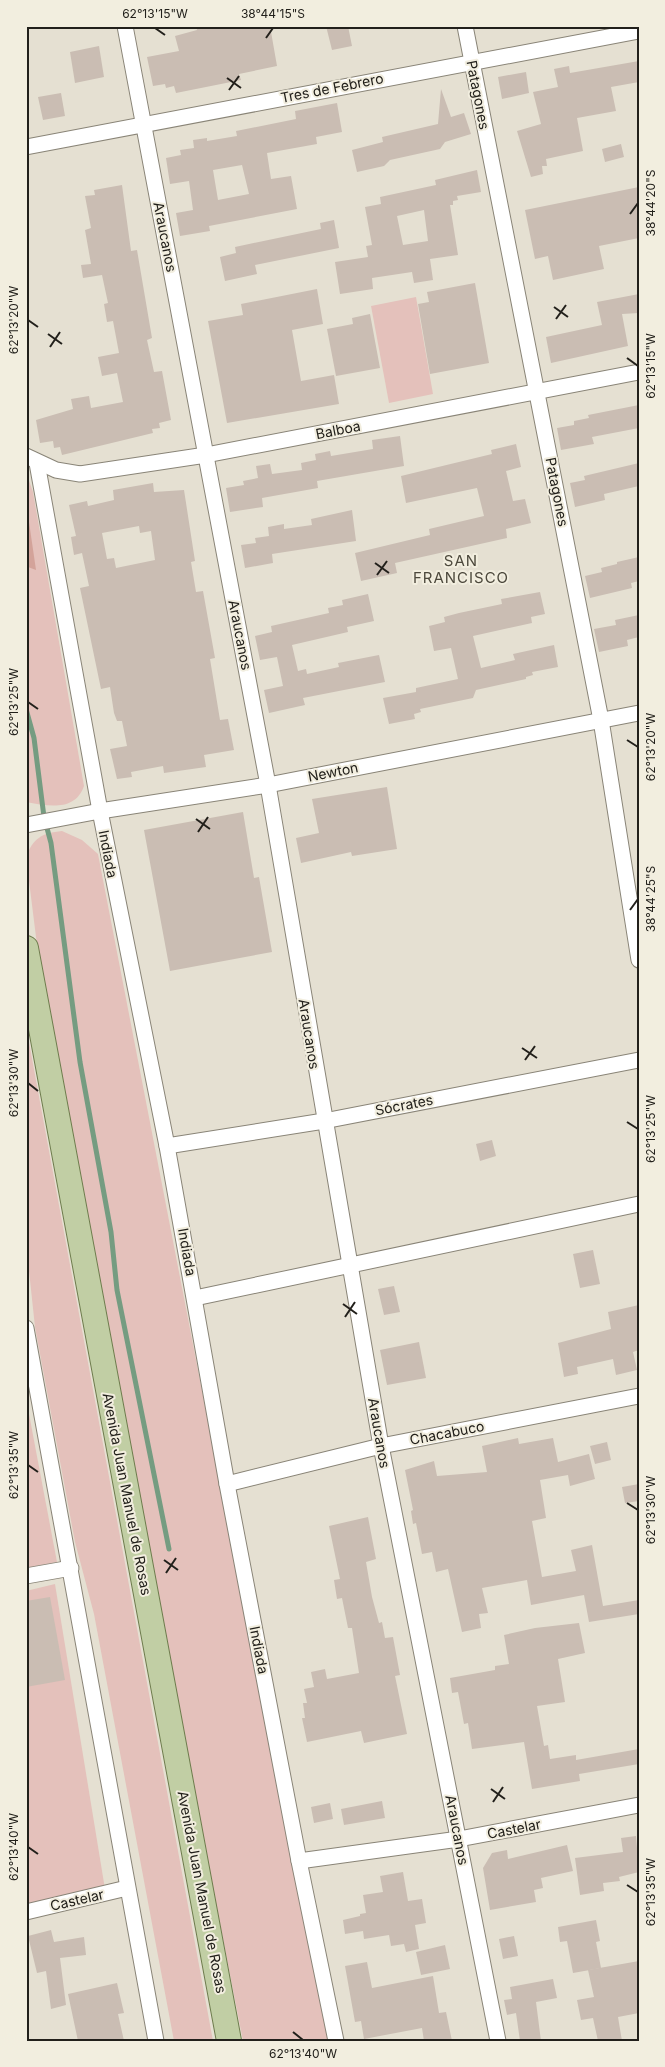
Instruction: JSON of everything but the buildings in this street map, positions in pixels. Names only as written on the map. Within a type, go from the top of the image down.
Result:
[{"type":"main road","name":"Avenida Juan Manuel de Rosas","points":[[26,948],[230,2041]]},
{"type":"street","name":"Araucanos","points":[[125,26],[268,785],[381,1446],[498,2041]]},
{"type":"street","name":"Patagones","points":[[465,26],[601,720],[639,960]]},
{"type":"street","name":"Tres de Febrero","points":[[26,147],[639,31]]},
{"type":"street","name":"Balboa","points":[[32,459],[56,470],[80,474],[206,455],[639,372]]},
{"type":"street","name":"Indiada","points":[[32,459],[167,1146],[227,1484],[299,1861],[336,2041]]},
{"type":"street","name":"Newton","points":[[26,825],[100,811],[268,785],[639,713]]},
{"type":"street","name":"Sócrates","points":[[167,1146],[324,1121],[639,1060]]},
{"type":"street","points":[[195,1298],[639,1204]]},
{"type":"street","points":[[26,1328],[72,1568],[127,1888],[156,2041]]},
{"type":"street","name":"Chacabuco","points":[[227,1484],[381,1446],[639,1396]]},
{"type":"street","points":[[26,1576],[72,1568]]},
{"type":"street","name":"Castelar","points":[[299,1861],[459,1839],[639,1805]]},
{"type":"street","name":"Castelar","points":[[26,1912],[127,1888]]},
{"type":"shaded area","points":[[416,297],[433,394],[389,403],[371,306]]},
{"type":"shaded area","points":[[26,472],[33,492],[84,786],[74,800],[67,804],[52,806],[26,802]]},
{"type":"shaded area","points":[[26,522],[29,522],[36,570],[28,567]]},
{"type":"shaded area","points":[[62,831],[82,840],[98,854],[328,2041],[243,2041],[185,1745],[40,969],[26,857],[32,845],[39,838],[49,833]]},
{"type":"shaded area","points":[[26,1026],[213,2041],[174,2041],[94,1614],[75,1542],[35,1327],[26,1243]]},
{"type":"shaded area","points":[[26,1398],[57,1562],[26,1568]]},
{"type":"shaded area","points":[[55,1584],[105,1889],[26,1904],[26,1591]]},
{"type":"waterway","points":[[26,709],[34,738],[44,817],[51,843],[80,1062],[111,1232],[117,1290],[169,1549]]},
{"type":"district","name":"SAN FRANCISCO","points":[[461,570]]}]
